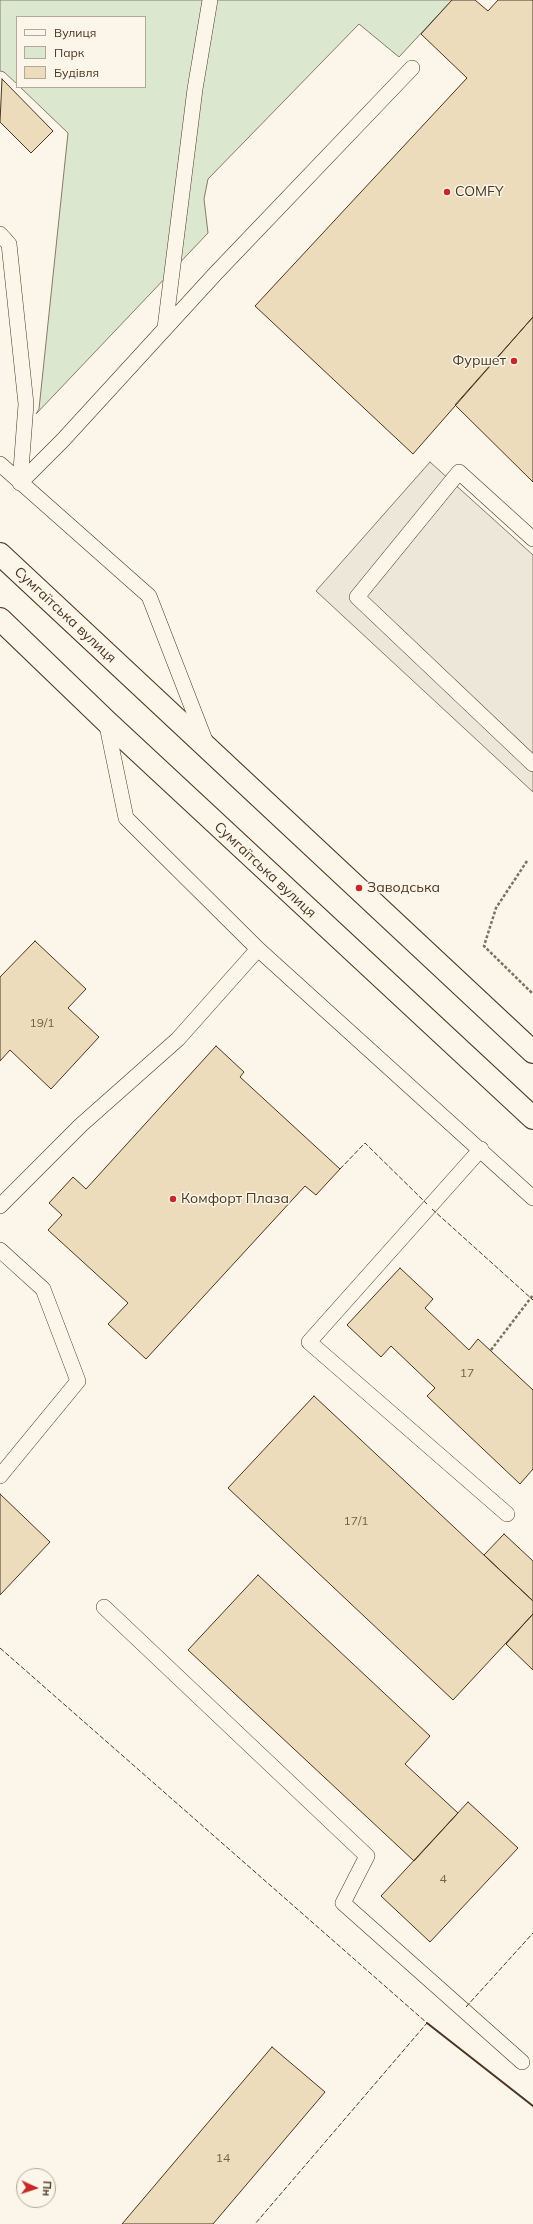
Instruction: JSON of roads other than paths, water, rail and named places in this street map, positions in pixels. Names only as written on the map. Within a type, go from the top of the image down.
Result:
[{"type":"main road","name":"Сумгаїтська вулиця","points":[[0,554],[208,750],[359,888],[533,1052]]},
{"type":"main road","name":"Сумгаїтська вулиця","points":[[0,619],[106,722],[533,1118]]},
{"type":"lane","points":[[165,328],[195,89],[210,0]]},
{"type":"lane","points":[[20,483],[63,440],[165,328],[412,68]]},
{"type":"lane","points":[[0,234],[9,244],[26,404],[20,483]]},
{"type":"lane","points":[[0,464],[149,596],[208,750]]},
{"type":"lane","points":[[533,539],[459,472],[357,597],[533,764]]},
{"type":"lane","points":[[106,722],[126,818],[258,949],[481,1149],[533,1198]]},
{"type":"lane","points":[[0,1206],[81,1125],[178,1039],[258,949]]},
{"type":"lane","points":[[481,1149],[309,1342],[507,1514]]},
{"type":"lane","points":[[0,1250],[43,1289],[78,1381],[0,1476]]},
{"type":"lane","points":[[104,1607],[367,1856],[343,1903],[522,2062]]},
{"type":"place","name":"COMFY","points":[[447,192]]},
{"type":"place","name":"Фуршет","points":[[514,361]]},
{"type":"place","name":"Заводська","points":[[359,888]]},
{"type":"place","name":"Комфорт Плаза","points":[[173,1199]]}]
